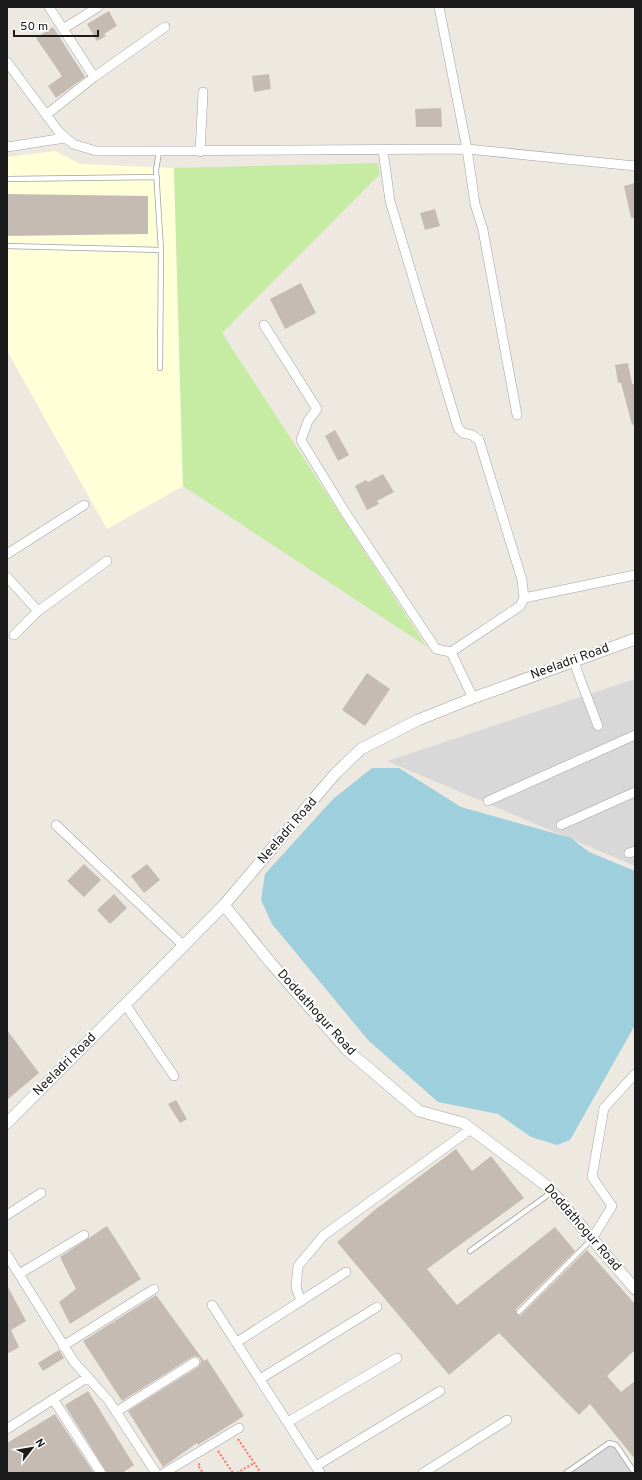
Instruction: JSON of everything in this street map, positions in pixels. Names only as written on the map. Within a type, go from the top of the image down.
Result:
[{"type":"street","points":[[48,7],[94,77]]},
{"type":"street","points":[[63,28],[98,7]]},
{"type":"street","points":[[439,7],[467,149],[475,204],[483,230],[517,415]]},
{"type":"street","points":[[46,115],[94,77],[165,27]]},
{"type":"street","points":[[7,62],[65,138],[73,144],[96,151],[200,152],[467,149],[635,166]]},
{"type":"street","points":[[200,152],[203,92]]},
{"type":"street","points":[[7,147],[65,138]]},
{"type":"street","points":[[264,325],[317,409],[308,421],[301,440],[345,512],[436,649],[450,652],[520,606],[524,598],[522,580],[479,440],[472,435],[463,433],[458,428],[390,201],[383,150]]},
{"type":"street","points":[[7,554],[84,505]]},
{"type":"street","points":[[14,635],[38,611],[107,561]]},
{"type":"street","points":[[524,598],[635,575]]},
{"type":"street","points":[[7,578],[38,611]]},
{"type":"street","name":"Neeladri Road","points":[[7,1122],[224,905],[316,800],[335,774],[361,749],[398,729],[473,698],[573,660],[635,639]]},
{"type":"street","points":[[450,652],[473,698]]},
{"type":"street","points":[[573,660],[598,726]]},
{"type":"street","points":[[488,801],[635,735]]},
{"type":"street","points":[[561,825],[635,792]]},
{"type":"street","points":[[56,825],[184,946]]},
{"type":"street","name":"Doddathogur Road","points":[[224,905],[270,962],[347,1050],[419,1111],[463,1124],[552,1192],[635,1289]]},
{"type":"street","points":[[125,1004],[174,1076]]},
{"type":"street","points":[[592,1239],[612,1206],[592,1177],[604,1108],[635,1074]]},
{"type":"street","points":[[300,1301],[296,1286],[298,1266],[324,1234],[471,1129]]},
{"type":"street","points":[[7,1215],[41,1193]]},
{"type":"street","points":[[19,1274],[84,1235]]},
{"type":"street","points":[[7,1255],[63,1346],[74,1362],[109,1401],[156,1473]]},
{"type":"street","points":[[237,1342],[346,1272]]},
{"type":"street","points":[[63,1346],[154,1289]]},
{"type":"street","points":[[212,1305],[318,1470],[440,1391]]},
{"type":"street","points":[[260,1379],[377,1307]]},
{"type":"street","points":[[288,1422],[397,1358]]},
{"type":"street","points":[[116,1412],[195,1362]]},
{"type":"street","points":[[7,1429],[53,1398],[88,1378]]},
{"type":"street","points":[[53,1398],[101,1473]]},
{"type":"street","points":[[423,1473],[507,1420]]},
{"type":"street","points":[[164,1473],[239,1428]]},
{"type":"lane","points":[[159,152],[157,178],[161,250],[160,368]]},
{"type":"lane","points":[[7,180],[157,178]]},
{"type":"lane","points":[[7,246],[161,250]]},
{"type":"lane","points":[[470,1251],[552,1192]]},
{"type":"lane","points":[[519,1312],[592,1239]]},
{"type":"lane","points":[[566,1473],[609,1443],[616,1445],[635,1473]]},
{"type":"path","points":[[237,1438],[260,1473]]},
{"type":"path","points":[[213,1454],[218,1451],[233,1473]]},
{"type":"path","points":[[203,1462],[198,1465],[203,1473]]},
{"type":"path","points":[[237,1473],[254,1463]]},
{"type":"shaded area","points":[[55,151],[80,164],[174,168],[183,486],[107,529],[7,351],[7,157]]},
{"type":"shaded area","points":[[635,679],[635,866],[387,761]]},
{"type":"shaded area","points":[[615,1442],[635,1473],[571,1473]]},
{"type":"green space","points":[[378,163],[380,174],[222,333],[426,646],[183,486],[174,168]]},
{"type":"water","points":[[372,768],[399,768],[461,807],[571,838],[589,852],[635,871],[635,1025],[570,1140],[557,1145],[531,1137],[498,1114],[438,1102],[368,1040],[272,924],[261,900],[265,874],[333,799]]},
{"type":"building","points":[[109,11],[117,26],[104,34],[106,36],[97,41],[87,24]]},
{"type":"building","points":[[53,27],[85,77],[56,98],[48,86],[62,76],[36,38]]},
{"type":"building","points":[[269,74],[271,89],[254,92],[252,76]]},
{"type":"building","points":[[441,108],[442,127],[416,127],[415,109]]},
{"type":"building","points":[[635,183],[635,218],[631,218],[624,186]]},
{"type":"building","points":[[7,194],[148,196],[148,234],[7,236]]},
{"type":"building","points":[[435,209],[440,226],[425,230],[420,213]]},
{"type":"building","points":[[301,283],[316,313],[285,329],[270,299]]},
{"type":"building","points":[[628,363],[632,384],[635,384],[635,424],[632,425],[621,383],[618,383],[615,365]]},
{"type":"building","points":[[335,430],[349,455],[338,461],[325,436]]},
{"type":"building","points":[[383,474],[394,492],[377,501],[379,504],[367,510],[355,486],[366,480],[368,482]]},
{"type":"building","points":[[367,673],[390,689],[365,726],[342,710]]},
{"type":"building","points":[[84,864],[101,880],[84,897],[67,881]]},
{"type":"building","points":[[147,864],[160,880],[144,893],[131,876]]},
{"type":"building","points":[[114,894],[127,908],[110,924],[97,910]]},
{"type":"building","points":[[7,1030],[39,1073],[7,1100]]},
{"type":"building","points":[[176,1100],[187,1119],[180,1123],[168,1104]]},
{"type":"building","points":[[456,1149],[472,1171],[491,1156],[524,1198],[427,1269],[457,1305],[555,1227],[575,1251],[516,1309],[516,1313],[520,1316],[587,1250],[635,1304],[635,1350],[607,1376],[621,1392],[635,1381],[635,1459],[590,1404],[579,1415],[499,1333],[449,1375],[337,1242],[376,1209]]},
{"type":"building","points":[[107,1226],[141,1279],[70,1324],[59,1302],[76,1289],[60,1257]]},
{"type":"building","points":[[7,1285],[26,1321],[11,1330],[19,1347],[7,1354]]},
{"type":"building","points":[[156,1295],[204,1361],[207,1359],[244,1416],[198,1445],[197,1443],[163,1467],[128,1411],[198,1367],[201,1362],[200,1358],[195,1356],[192,1357],[122,1401],[83,1341]]},
{"type":"building","points":[[59,1350],[64,1358],[43,1371],[38,1363]]},
{"type":"building","points":[[88,1391],[134,1465],[122,1473],[107,1473],[65,1405]]},
{"type":"building","points":[[55,1414],[94,1473],[7,1473],[7,1443]]}]
